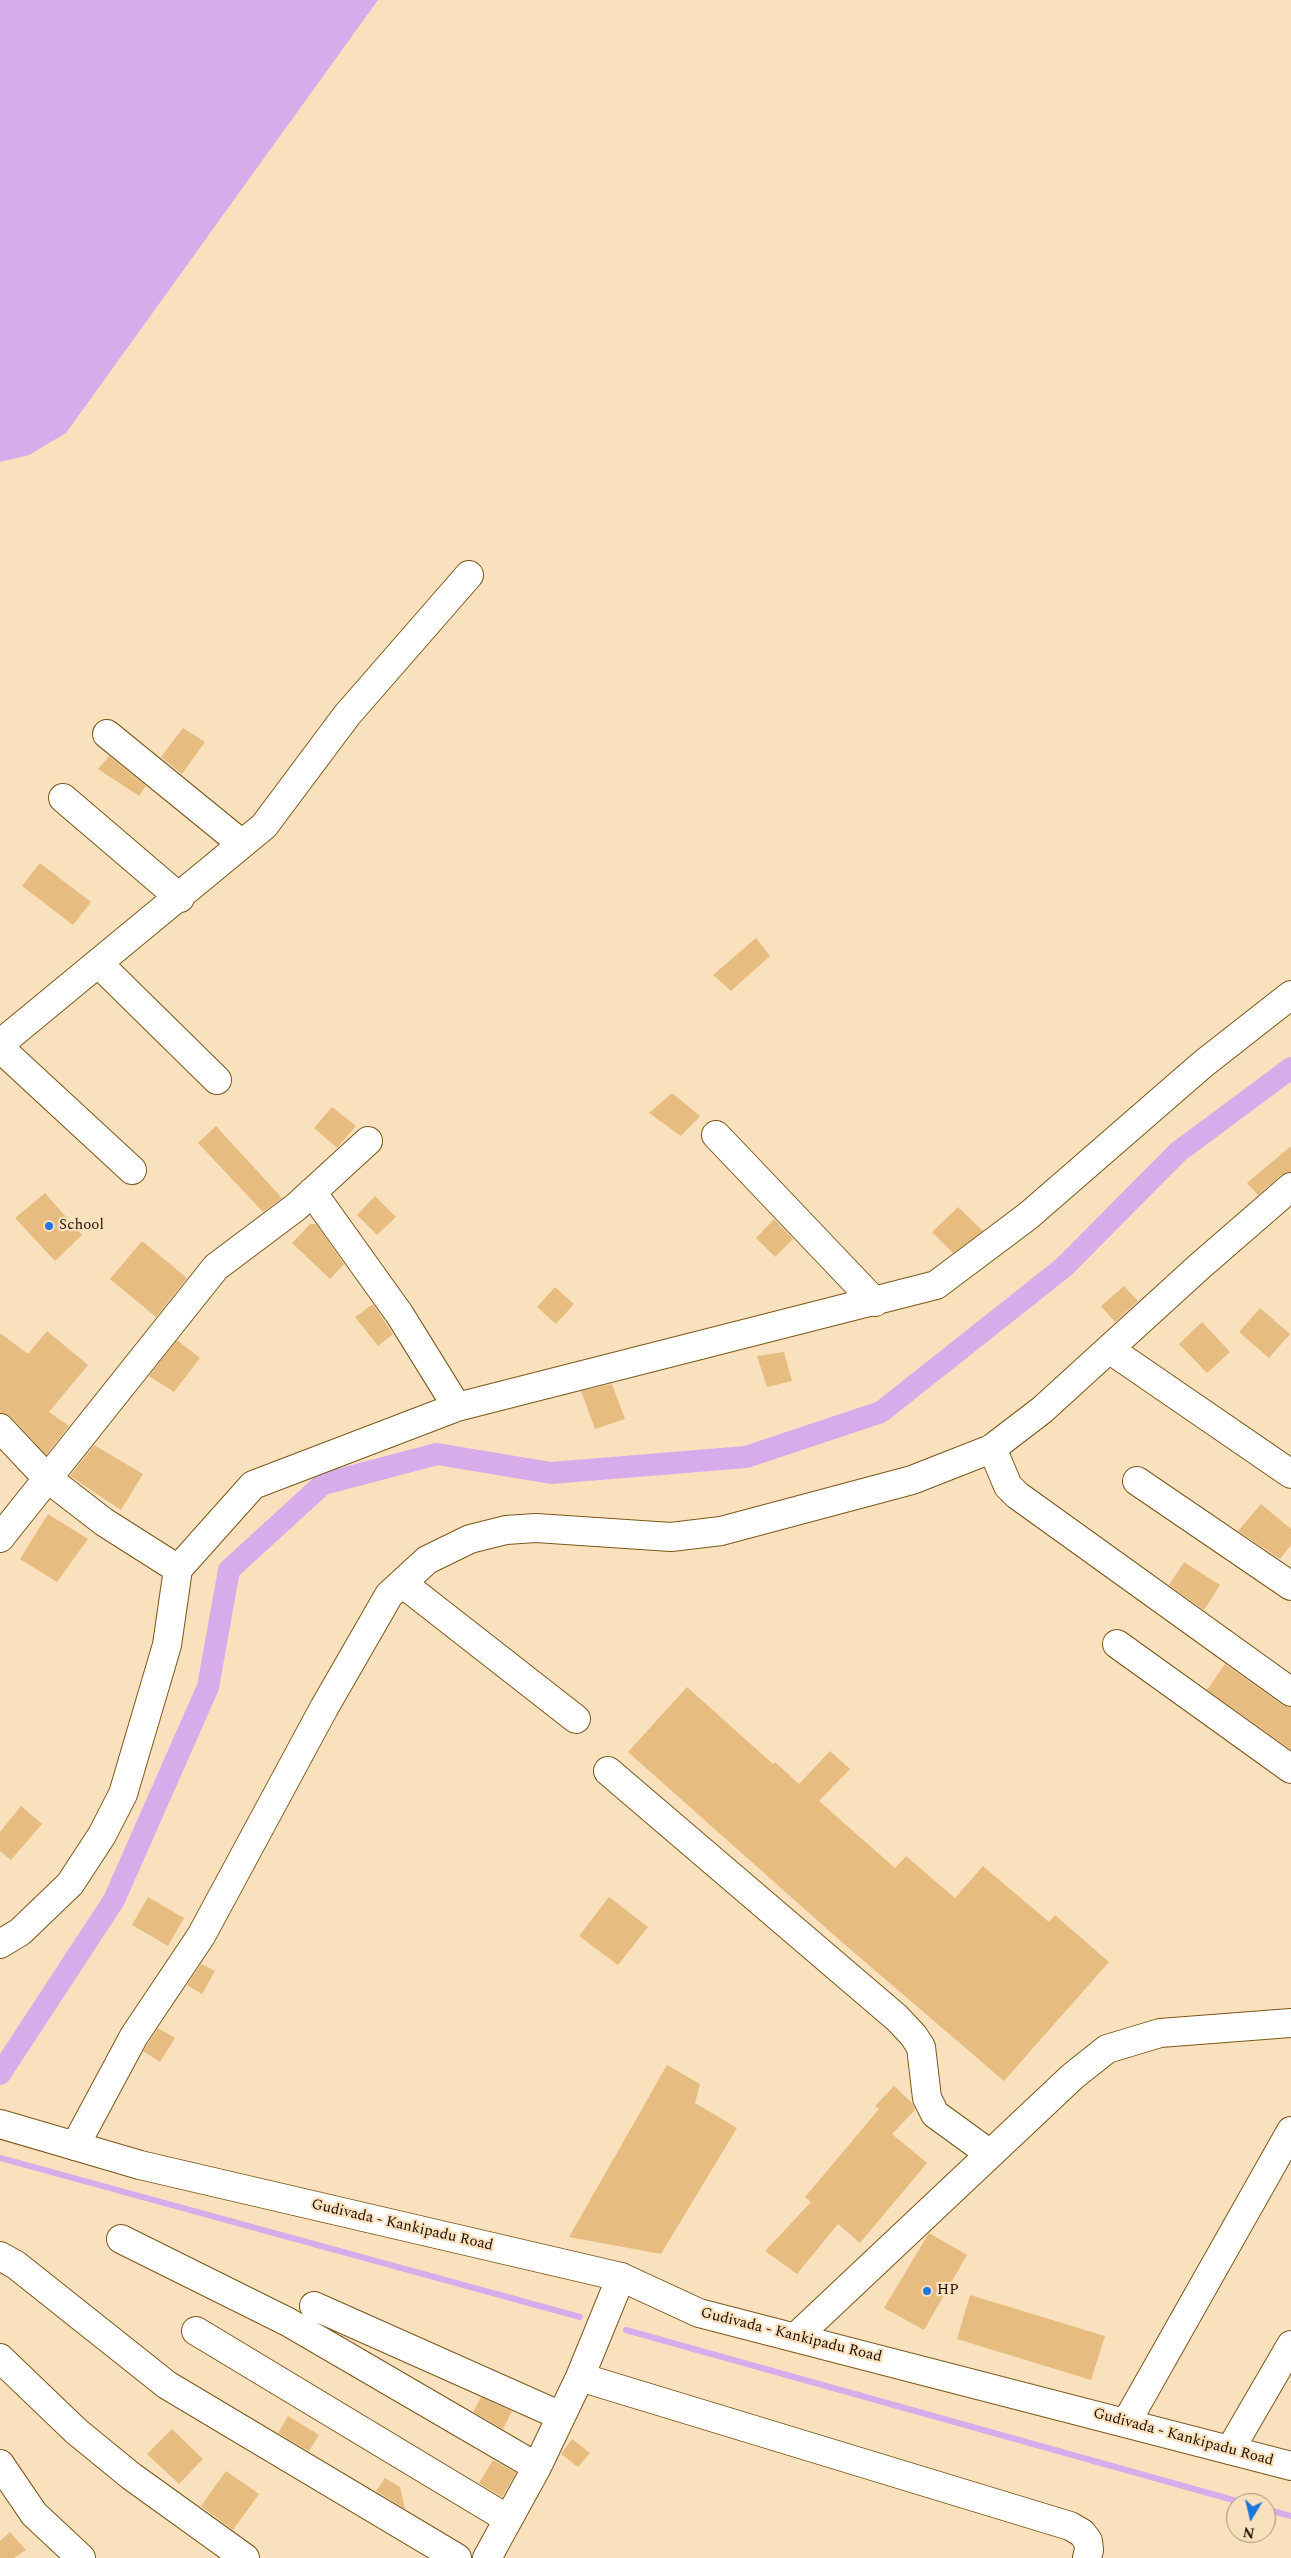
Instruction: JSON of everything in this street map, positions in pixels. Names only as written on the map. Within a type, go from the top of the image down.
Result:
[{"type":"street","points":[[0,1044],[180,898],[264,826],[346,715],[469,575]]},
{"type":"street","points":[[107,734],[242,844]]},
{"type":"street","points":[[63,798],[180,898]]},
{"type":"street","points":[[99,964],[217,1080]]},
{"type":"street","points":[[0,1944],[20,1932],[70,1884],[102,1835],[123,1794],[167,1645],[178,1569],[253,1485],[457,1407],[936,1285],[1028,1216],[1203,1064],[1291,994]]},
{"type":"street","points":[[0,1048],[132,1170]]},
{"type":"street","points":[[716,1135],[875,1302]]},
{"type":"street","points":[[0,1538],[216,1266],[296,1207],[368,1141]]},
{"type":"street","points":[[60,2142],[201,1936],[324,1708],[389,1595],[427,1560],[470,1539],[506,1530],[536,1528],[671,1537],[721,1531],[912,1480],[992,1448],[1042,1410],[1291,1187]]},
{"type":"street","points":[[312,1192],[400,1315],[457,1407]]},
{"type":"street","points":[[1109,1349],[1291,1474]]},
{"type":"street","points":[[0,1428],[47,1478],[104,1522],[178,1569]]},
{"type":"street","points":[[992,1448],[1008,1486],[1017,1495],[1291,1692]]},
{"type":"street","points":[[1137,1481],[1291,1586]]},
{"type":"street","points":[[402,1583],[576,1719]]},
{"type":"street","points":[[1117,1644],[1291,1769]]},
{"type":"street","points":[[608,1771],[898,2018],[913,2035],[920,2047],[927,2098],[935,2114],[990,2154]]},
{"type":"street","points":[[796,2336],[1073,2076],[1107,2049],[1160,2033],[1291,2023]]},
{"type":"street","name":"Gudivada - Kankipadu Road","points":[[0,2124],[140,2165],[621,2277],[699,2313],[796,2336],[1291,2466]]},
{"type":"street","points":[[1126,2423],[1291,2131]]},
{"type":"street","points":[[121,2239],[288,2322],[537,2467]]},
{"type":"street","points":[[0,2256],[16,2265],[167,2385],[457,2558]]},
{"type":"street","points":[[487,2558],[537,2467],[580,2376],[621,2277]]},
{"type":"street","points":[[314,2306],[561,2416]]},
{"type":"street","points":[[196,2331],[508,2519]]},
{"type":"street","points":[[1230,2450],[1291,2345]]},
{"type":"street","points":[[0,2358],[76,2431],[131,2476],[245,2558]]},
{"type":"street","points":[[580,2376],[1070,2526],[1082,2533],[1088,2541],[1090,2550],[1087,2558]]},
{"type":"street","points":[[0,2464],[34,2514],[81,2558]]},
{"type":"shaded area","points":[[0,0],[378,0],[66,433],[29,455],[0,462]]},
{"type":"building","points":[[183,728],[205,742],[182,774],[161,757]]},
{"type":"building","points":[[109,756],[146,786],[139,796],[98,769]]},
{"type":"building","points":[[40,863],[91,902],[73,925],[22,886]]},
{"type":"building","points":[[756,938],[770,956],[731,991],[713,975]]},
{"type":"building","points":[[672,1093],[700,1116],[681,1136],[649,1113]]},
{"type":"building","points":[[332,1107],[356,1126],[337,1148],[314,1128]]},
{"type":"building","points":[[216,1126],[282,1198],[263,1212],[198,1143]]},
{"type":"building","points":[[1291,1146],[1291,1172],[1281,1175],[1258,1195],[1247,1183]]},
{"type":"building","name":"School","points":[[45,1193],[82,1235],[55,1261],[15,1218]]},
{"type":"building","points":[[375,1196],[396,1217],[377,1235],[357,1215]]},
{"type":"building","points":[[958,1207],[983,1231],[953,1253],[932,1232]]},
{"type":"building","points":[[774,1219],[793,1239],[775,1257],[756,1238]]},
{"type":"building","points":[[310,1224],[316,1224],[344,1264],[330,1279],[292,1243]]},
{"type":"building","points":[[142,1241],[187,1278],[156,1317],[110,1279]]},
{"type":"building","points":[[1124,1286],[1138,1301],[1115,1322],[1101,1306]]},
{"type":"building","points":[[555,1287],[574,1304],[556,1324],[537,1307]]},
{"type":"building","points":[[373,1304],[393,1334],[378,1346],[355,1317]]},
{"type":"building","points":[[1260,1308],[1290,1334],[1269,1358],[1239,1332]]},
{"type":"building","points":[[1202,1322],[1230,1352],[1207,1373],[1179,1344]]},
{"type":"building","points":[[47,1331],[88,1365],[49,1412],[69,1426],[46,1455],[11,1417],[0,1413],[0,1333],[28,1354]]},
{"type":"building","points":[[177,1340],[200,1358],[174,1392],[149,1376]]},
{"type":"building","points":[[784,1352],[792,1381],[767,1387],[757,1356]]},
{"type":"building","points":[[612,1384],[625,1419],[595,1429],[581,1391]]},
{"type":"building","points":[[94,1445],[143,1474],[121,1510],[70,1476]]},
{"type":"building","points":[[1261,1504],[1291,1529],[1291,1545],[1280,1559],[1238,1531]]},
{"type":"building","points":[[48,1514],[88,1539],[57,1582],[20,1559]]},
{"type":"building","points":[[1184,1562],[1220,1585],[1204,1610],[1169,1585]]},
{"type":"building","points":[[1225,1664],[1282,1705],[1291,1707],[1291,1750],[1207,1690]]},
{"type":"building","points":[[687,1687],[773,1764],[775,1762],[799,1784],[830,1751],[850,1769],[819,1801],[895,1868],[906,1856],[955,1898],[983,1866],[1049,1922],[1055,1915],[1109,1962],[1004,2081],[836,1937],[628,1752]]},
{"type":"building","points":[[21,1806],[42,1824],[11,1860],[0,1851],[0,1832]]},
{"type":"building","points":[[148,1897],[184,1918],[168,1946],[132,1925]]},
{"type":"building","points":[[609,1897],[648,1927],[618,1965],[579,1936]]},
{"type":"building","points":[[201,1964],[215,1971],[202,1994],[187,1985]]},
{"type":"building","points":[[158,2028],[175,2038],[160,2062],[143,2051]]},
{"type":"building","points":[[667,2065],[700,2084],[695,2103],[737,2128],[661,2254],[569,2237]]},
{"type":"building","points":[[894,2086],[913,2104],[915,2110],[892,2134],[927,2163],[860,2243],[838,2224],[797,2274],[765,2251],[811,2202],[805,2197],[879,2109],[875,2106]]},
{"type":"building","points":[[929,2233],[967,2255],[924,2330],[884,2308]]},
{"type":"building","points":[[970,2295],[1105,2336],[1091,2380],[957,2339]]},
{"type":"building","points":[[481,2397],[512,2411],[503,2429],[473,2412]]},
{"type":"building","points":[[288,2416],[319,2435],[309,2451],[278,2433]]},
{"type":"building","points":[[172,2429],[203,2459],[179,2484],[147,2454]]},
{"type":"building","points":[[572,2439],[590,2453],[578,2467],[561,2454]]},
{"type":"building","points":[[493,2460],[516,2473],[502,2497],[479,2483]]},
{"type":"building","points":[[226,2471],[259,2494],[233,2530],[201,2506]]},
{"type":"building","points":[[385,2478],[400,2487],[405,2509],[376,2491]]},
{"type":"building","points":[[10,2532],[26,2550],[14,2558],[0,2558],[0,2541]]},
{"type":"waterway","points":[[0,2074],[114,1900],[208,1687],[229,1570],[323,1484],[437,1454],[551,1473],[746,1457],[881,1412],[1064,1267],[1178,1152],[1291,1068]]},
{"type":"waterway","points":[[0,2158],[580,2317]]},
{"type":"waterway","points":[[626,2330],[1226,2498]]},
{"type":"waterway","points":[[1276,2512],[1291,2516]]},
{"type":"place","name":"School","points":[[49,1226]]},
{"type":"place","name":"HP","points":[[927,2291]]}]
